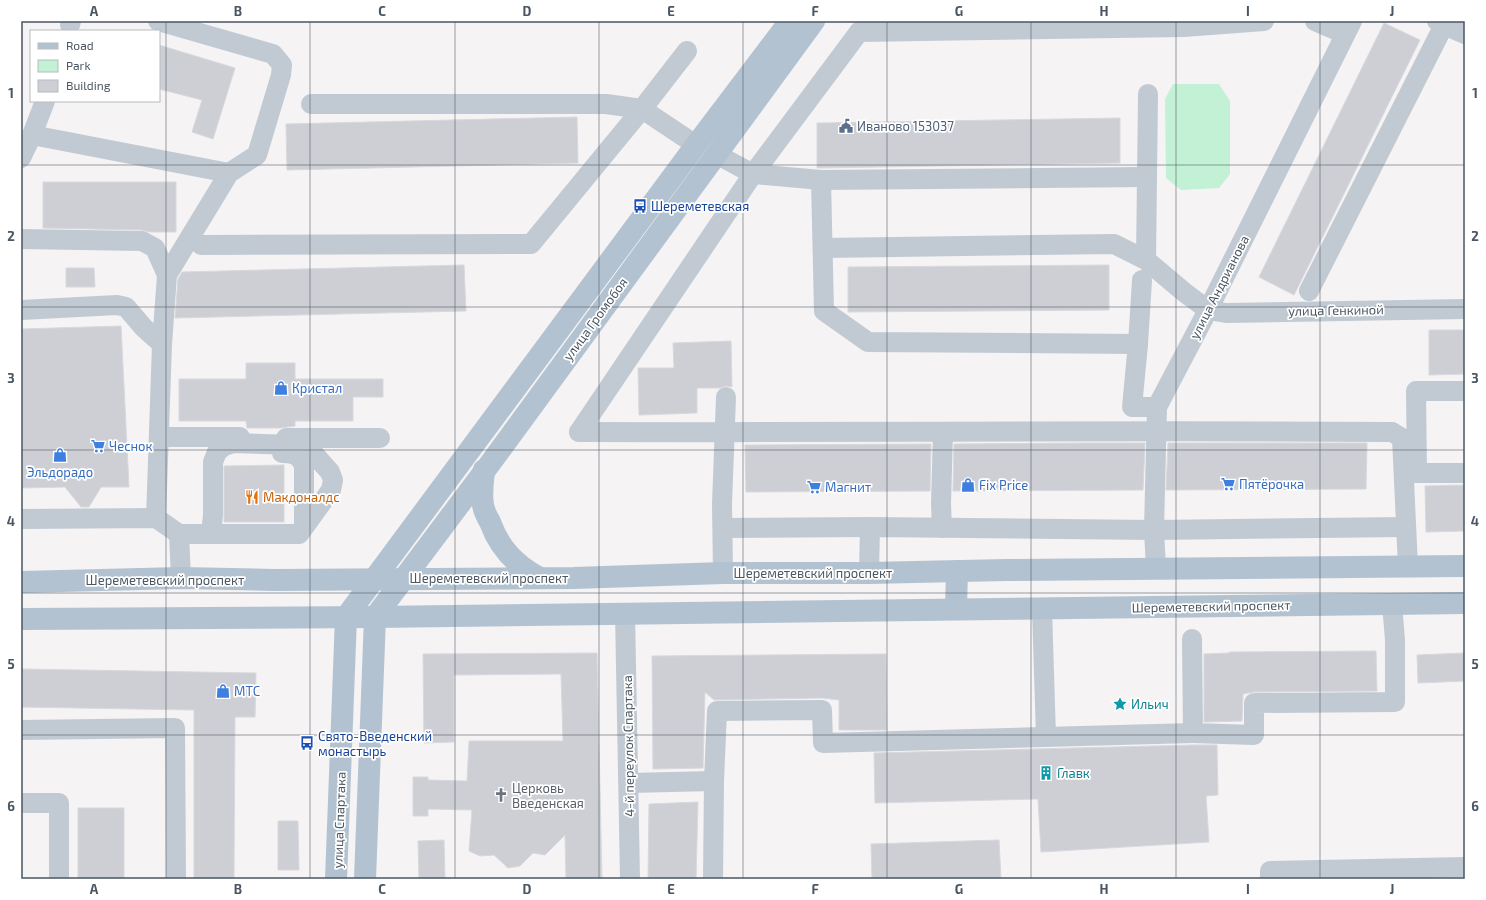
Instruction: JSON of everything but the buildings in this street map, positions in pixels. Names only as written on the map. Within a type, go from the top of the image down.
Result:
[{"type":"main road","name":"улица Громобоя","points":[[375,579],[696,145],[790,21]]},
{"type":"main road","name":"улица Громобоя","points":[[375,617],[814,21]]},
{"type":"main road","points":[[484,470],[482,490],[484,506],[494,534],[507,554],[524,570],[538,577]]},
{"type":"main road","name":"Шереметевский проспект","points":[[21,582],[180,578],[274,580],[538,577],[574,578],[723,573],[869,573],[957,570],[1465,566]]},
{"type":"main road","points":[[956,609],[957,570]]},
{"type":"main road","points":[[346,617],[375,579]]},
{"type":"main road","name":"Шереметевский проспект","points":[[21,619],[375,617],[1465,604]]},
{"type":"main road","name":"улица Спартака","points":[[336,879],[346,617]]},
{"type":"main road","points":[[365,879],[375,617]]},
{"type":"street","points":[[156,518],[162,344],[167,275],[229,174],[257,155],[282,75],[282,65],[273,54],[158,21]]},
{"type":"street","points":[[1264,21],[1183,27],[855,26],[579,432],[1392,432],[1402,438],[1411,473]]},
{"type":"street","points":[[1315,21],[1349,27]]},
{"type":"street","points":[[1309,291],[1441,23],[1465,34]]},
{"type":"street","name":"улица Андрианова","points":[[1156,569],[1154,530],[1157,407],[1208,310],[1349,27]]},
{"type":"street","points":[[201,246],[531,244],[642,110],[687,51]]},
{"type":"street","points":[[1146,260],[1148,94]]},
{"type":"street","points":[[21,158],[45,102]]},
{"type":"street","points":[[311,104],[606,104],[642,110],[696,145]]},
{"type":"street","points":[[32,135],[229,174]]},
{"type":"street","points":[[716,154],[753,174],[821,180],[1146,177]]},
{"type":"street","points":[[821,180],[824,311],[868,342],[1138,344]]},
{"type":"street","points":[[21,239],[142,241],[155,248],[167,275]]},
{"type":"street","points":[[823,248],[1114,244],[1146,260],[1208,310]]},
{"type":"street","points":[[1142,280],[1132,407],[1157,407]]},
{"type":"street","points":[[21,310],[117,305],[126,307],[144,328],[162,344]]},
{"type":"street","name":"улица Генкиной","points":[[1208,310],[1226,313],[1465,309]]},
{"type":"street","points":[[1408,567],[1406,527],[1416,391],[1465,391]]},
{"type":"street","points":[[723,573],[726,397]]},
{"type":"street","points":[[942,528],[941,504],[943,432]]},
{"type":"street","points":[[159,437],[380,438]]},
{"type":"street","points":[[21,519],[156,518],[179,534],[212,534],[299,534],[331,490],[333,480],[330,472],[314,454],[297,445],[233,443],[224,446],[217,452],[214,462],[212,534]]},
{"type":"street","points":[[212,534],[222,518],[222,465],[232,452],[286,453],[294,454],[301,459],[304,466],[304,527]]},
{"type":"street","points":[[1411,473],[1465,473]]},
{"type":"street","points":[[723,528],[870,527],[1154,530],[1406,527]]},
{"type":"street","points":[[869,573],[870,527]]},
{"type":"street","points":[[179,534],[180,578]]},
{"type":"street","points":[[713,879],[714,781],[717,711],[822,710],[823,743],[1193,733],[1254,735],[1254,702],[1396,702],[1395,640],[1392,604]]},
{"type":"street","points":[[1042,608],[1046,737]]},
{"type":"street","name":"4-й переулок Спартака","points":[[625,613],[630,879]]},
{"type":"street","points":[[1192,639],[1193,733]]},
{"type":"street","points":[[21,730],[175,728],[176,879]]},
{"type":"street","points":[[629,783],[714,781]]},
{"type":"street","points":[[21,803],[59,803],[59,879]]},
{"type":"street","points":[[1270,879],[1270,871],[1465,867]]},
{"type":"green space","points":[[1173,84],[1219,84],[1230,101],[1230,174],[1219,188],[1181,190],[1166,178],[1165,99]]},
{"type":"place","name":"Иваново 153037","points":[[846,126]]},
{"type":"place","name":"Шереметевская","points":[[640,206]]},
{"type":"place","name":"Кристал","points":[[281,388]]},
{"type":"place","name":"Чеснок","points":[[98,446]]},
{"type":"place","name":"Эльдорадо","points":[[60,455]]},
{"type":"place","name":"Пятёрочка","points":[[1228,484]]},
{"type":"place","name":"Fix Price","points":[[968,485]]},
{"type":"place","name":"Магнит","points":[[814,487]]},
{"type":"place","name":"Макдоналдс","points":[[252,497]]},
{"type":"place","name":"МТС","points":[[223,691]]},
{"type":"place","name":"Ильич","points":[[1120,704]]},
{"type":"place","name":"Свято-Введенский монастырь","points":[[307,743]]},
{"type":"place","name":"Главк","points":[[1046,773]]},
{"type":"place","name":"Церковь Введенская","points":[[501,795]]}]
